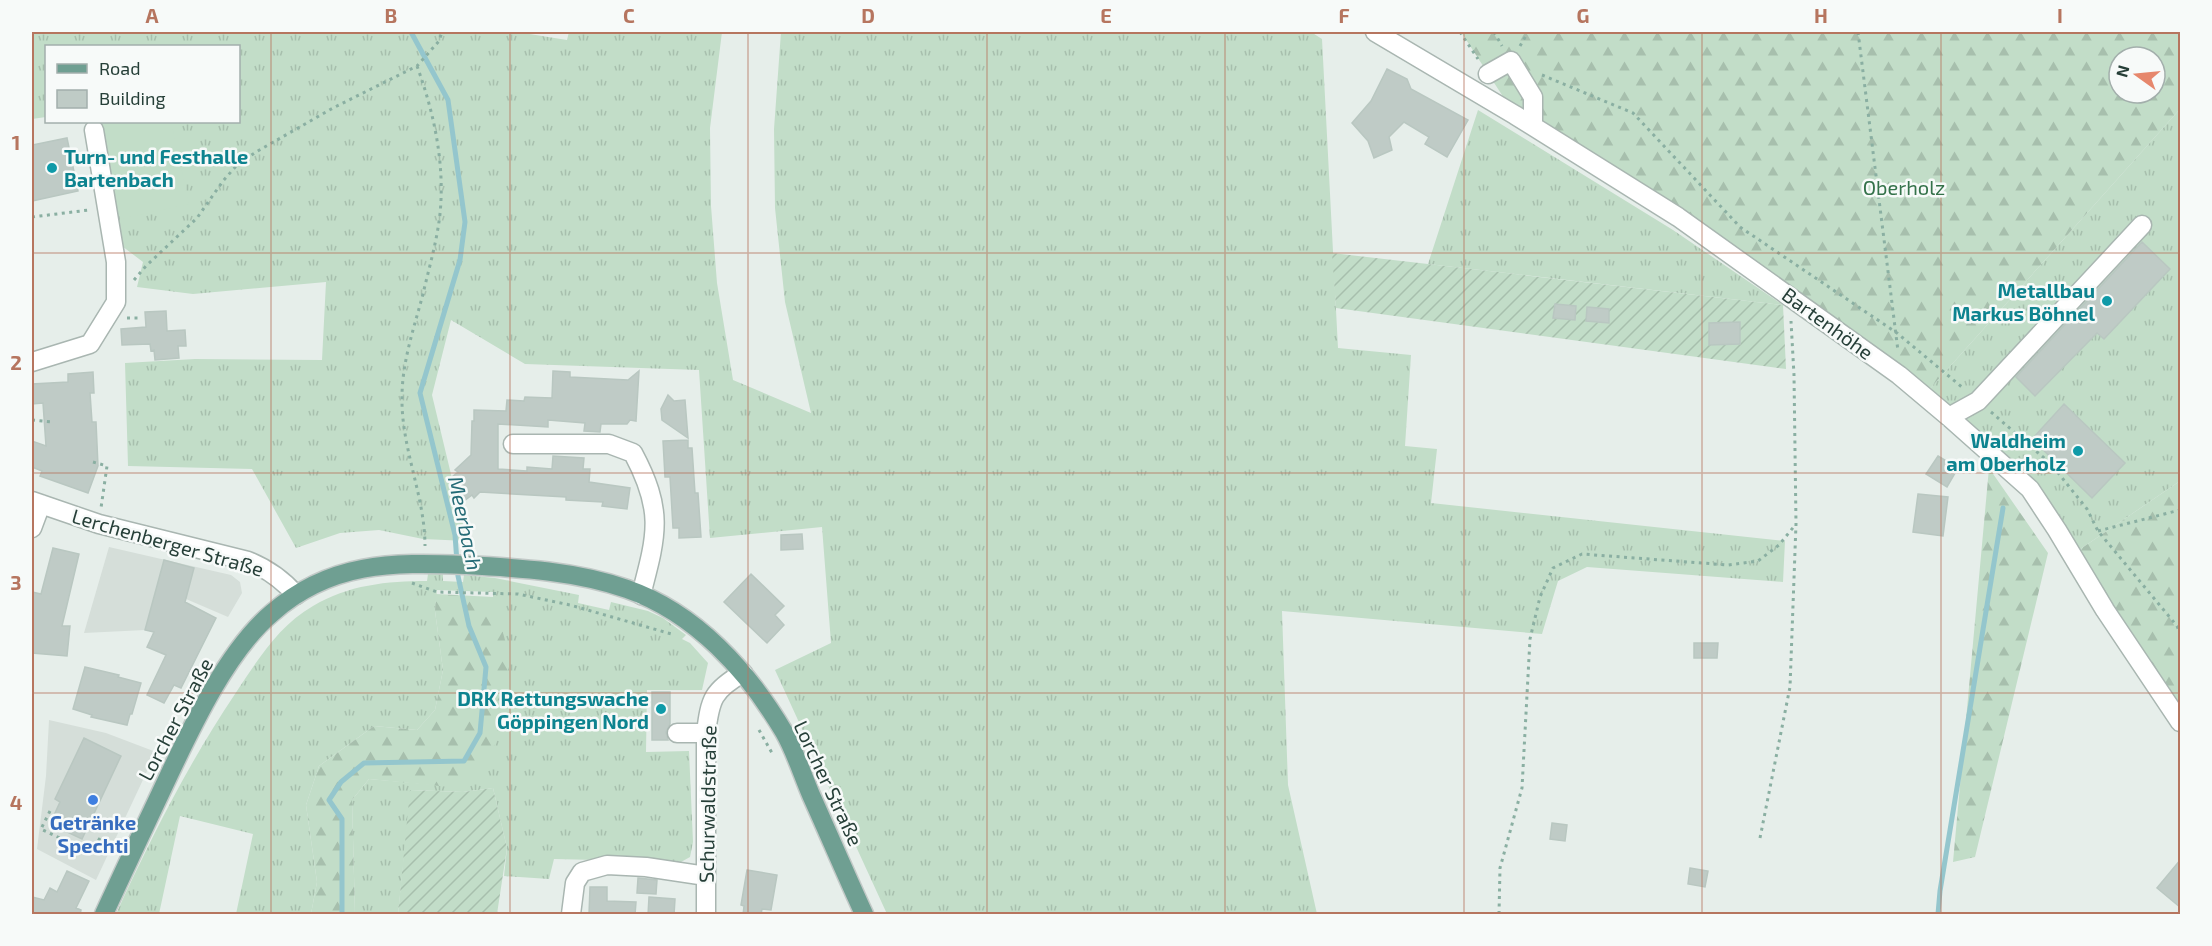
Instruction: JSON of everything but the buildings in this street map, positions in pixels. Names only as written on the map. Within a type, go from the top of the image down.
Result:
[{"type":"main road","name":"Lorcher Straße","points":[[104,915],[191,729],[234,657],[258,627],[296,595],[328,578],[352,570],[386,564],[425,563],[487,566],[593,579],[641,595],[692,625],[721,649],[743,673],[784,733],[864,915]]},
{"type":"street","name":"Bartenhöhe","points":[[1375,32],[1533,126],[1678,217],[1899,375],[1949,417],[2030,489],[2105,610],[2181,722]]},
{"type":"street","points":[[1488,74],[1510,62],[1533,97],[1533,126]]},
{"type":"street","points":[[32,362],[90,344],[116,302],[116,262],[94,130]]},
{"type":"street","points":[[1949,417],[1978,401],[2142,225]]},
{"type":"street","points":[[513,444],[609,444],[633,453],[648,483],[654,506],[655,537],[641,595]]},
{"type":"street","points":[[32,528],[36,502]]},
{"type":"street","name":"Lerchenberger Straße","points":[[36,502],[99,524],[254,564],[278,577],[296,595]]},
{"type":"street","name":"Schurwaldstraße","points":[[706,915],[708,711],[714,697],[724,684],[743,673]]},
{"type":"street","points":[[677,733],[706,733]]},
{"type":"street","points":[[571,915],[575,883],[582,872],[607,865],[645,867],[706,876]]},
{"type":"path","points":[[116,302],[146,267],[197,218],[237,165],[333,108],[417,66],[439,41],[442,32]]},
{"type":"path","points":[[1494,32],[1510,62]]},
{"type":"path","points":[[1858,32],[1897,333],[1899,375]]},
{"type":"path","points":[[417,66],[430,102],[439,145],[440,213],[435,247],[404,371],[402,397],[403,422],[424,522],[425,543]]},
{"type":"path","points":[[1541,74],[1633,113],[1740,227],[1897,333],[2051,464],[2087,509],[2097,531],[2181,633]]},
{"type":"path","points":[[32,217],[108,208]]},
{"type":"path","points":[[1760,838],[1790,687],[1796,524],[1794,375],[1789,295]]},
{"type":"path","points":[[32,420],[53,422]]},
{"type":"path","points":[[93,462],[107,466],[99,524]]},
{"type":"path","points":[[2097,531],[2181,510]]},
{"type":"path","points":[[1498,915],[1500,868],[1522,788],[1530,639],[1540,597],[1553,568],[1582,554],[1728,566],[1758,561],[1779,545],[1796,524]]},
{"type":"path","points":[[425,588],[437,592],[518,594],[570,605],[678,636]]},
{"type":"path","points":[[754,722],[778,762]]},
{"type":"path","points":[[50,811],[41,829],[91,853],[100,838]]},
{"type":"shaded area","points":[[109,547],[231,575],[240,582],[242,593],[228,617],[186,599],[169,636],[145,630],[84,633]]},
{"type":"shaded area","points":[[49,720],[106,733],[156,752],[96,880],[37,849],[46,776]]},
{"type":"green space","points":[[32,32],[517,32],[567,40],[569,32],[722,32],[710,128],[711,206],[717,283],[733,380],[811,413],[785,302],[775,208],[774,129],[781,32],[1311,32],[1322,39],[1338,348],[1411,355],[1405,446],[1437,449],[1431,503],[1785,541],[1783,582],[1587,567],[1558,581],[1542,634],[1282,611],[1288,785],[1317,914],[887,914],[775,670],[831,643],[822,527],[710,538],[699,370],[525,364],[451,320],[432,395],[467,541],[423,539],[379,530],[340,533],[296,548],[252,469],[128,466],[125,363],[195,359],[322,360],[326,282],[193,294],[137,287],[143,262],[118,243],[96,123],[240,123],[240,45],[45,45],[45,117],[32,119]]},
{"type":"green space","name":"Oberholz","points":[[1461,32],[2180,32],[2180,109],[1928,391],[1515,115]]},
{"type":"green space","points":[[2180,109],[2180,481],[2076,552],[1928,391]]},
{"type":"green space","points":[[1478,110],[1673,230],[1783,305],[1428,264]]},
{"type":"green space","points":[[100,123],[171,123],[189,204],[120,219]]},
{"type":"green space","points":[[1332,253],[1783,305],[1786,369],[1336,308]]},
{"type":"green space","points":[[1989,468],[2048,553],[1975,857],[1953,862]]},
{"type":"green space","points":[[2180,481],[2180,717],[2076,552]]},
{"type":"green space","points":[[428,574],[443,574],[443,581],[463,582],[464,575],[495,578],[579,595],[578,603],[609,610],[611,602],[648,611],[663,618],[686,635],[682,639],[690,643],[708,663],[702,690],[647,690],[646,752],[689,751],[693,842],[690,857],[681,862],[554,859],[549,879],[504,876],[507,848],[493,788],[463,792],[411,790],[398,914],[355,914],[352,800],[369,779],[460,787],[493,592],[437,590],[435,611],[443,670],[435,710],[417,730],[374,726],[319,766],[306,805],[317,882],[311,914],[236,914],[253,834],[180,816],[159,914],[116,914],[157,829],[201,747],[252,669],[279,634],[301,614],[340,593],[383,583],[427,581]]},
{"type":"green space","points":[[436,594],[493,597],[510,658],[496,743],[460,788],[369,779],[352,800],[355,914],[311,914],[317,882],[306,805],[319,766],[374,726],[417,730],[435,710],[443,670],[435,611]]},
{"type":"green space","points":[[493,788],[507,848],[497,914],[398,914],[410,790],[463,792]]},
{"type":"waterway","name":"Meerbach","points":[[342,914],[342,819],[329,800],[341,782],[364,763],[464,761],[480,733],[486,667],[469,626],[458,576],[455,535],[420,393],[460,260],[465,222],[448,100],[411,32]]},
{"type":"waterway","points":[[1938,914],[2003,508]]},
{"type":"place","name":"Turn- und Festhalle Bartenbach","points":[[52,168]]},
{"type":"place","name":"Metallbau Markus Böhnel","points":[[2107,301]]},
{"type":"place","name":"Waldheim am Oberholz","points":[[2078,451]]},
{"type":"place","name":"DRK Rettungswache Göppingen Nord","points":[[661,709]]},
{"type":"place","name":"Getränke Spechti","points":[[93,800]]}]
